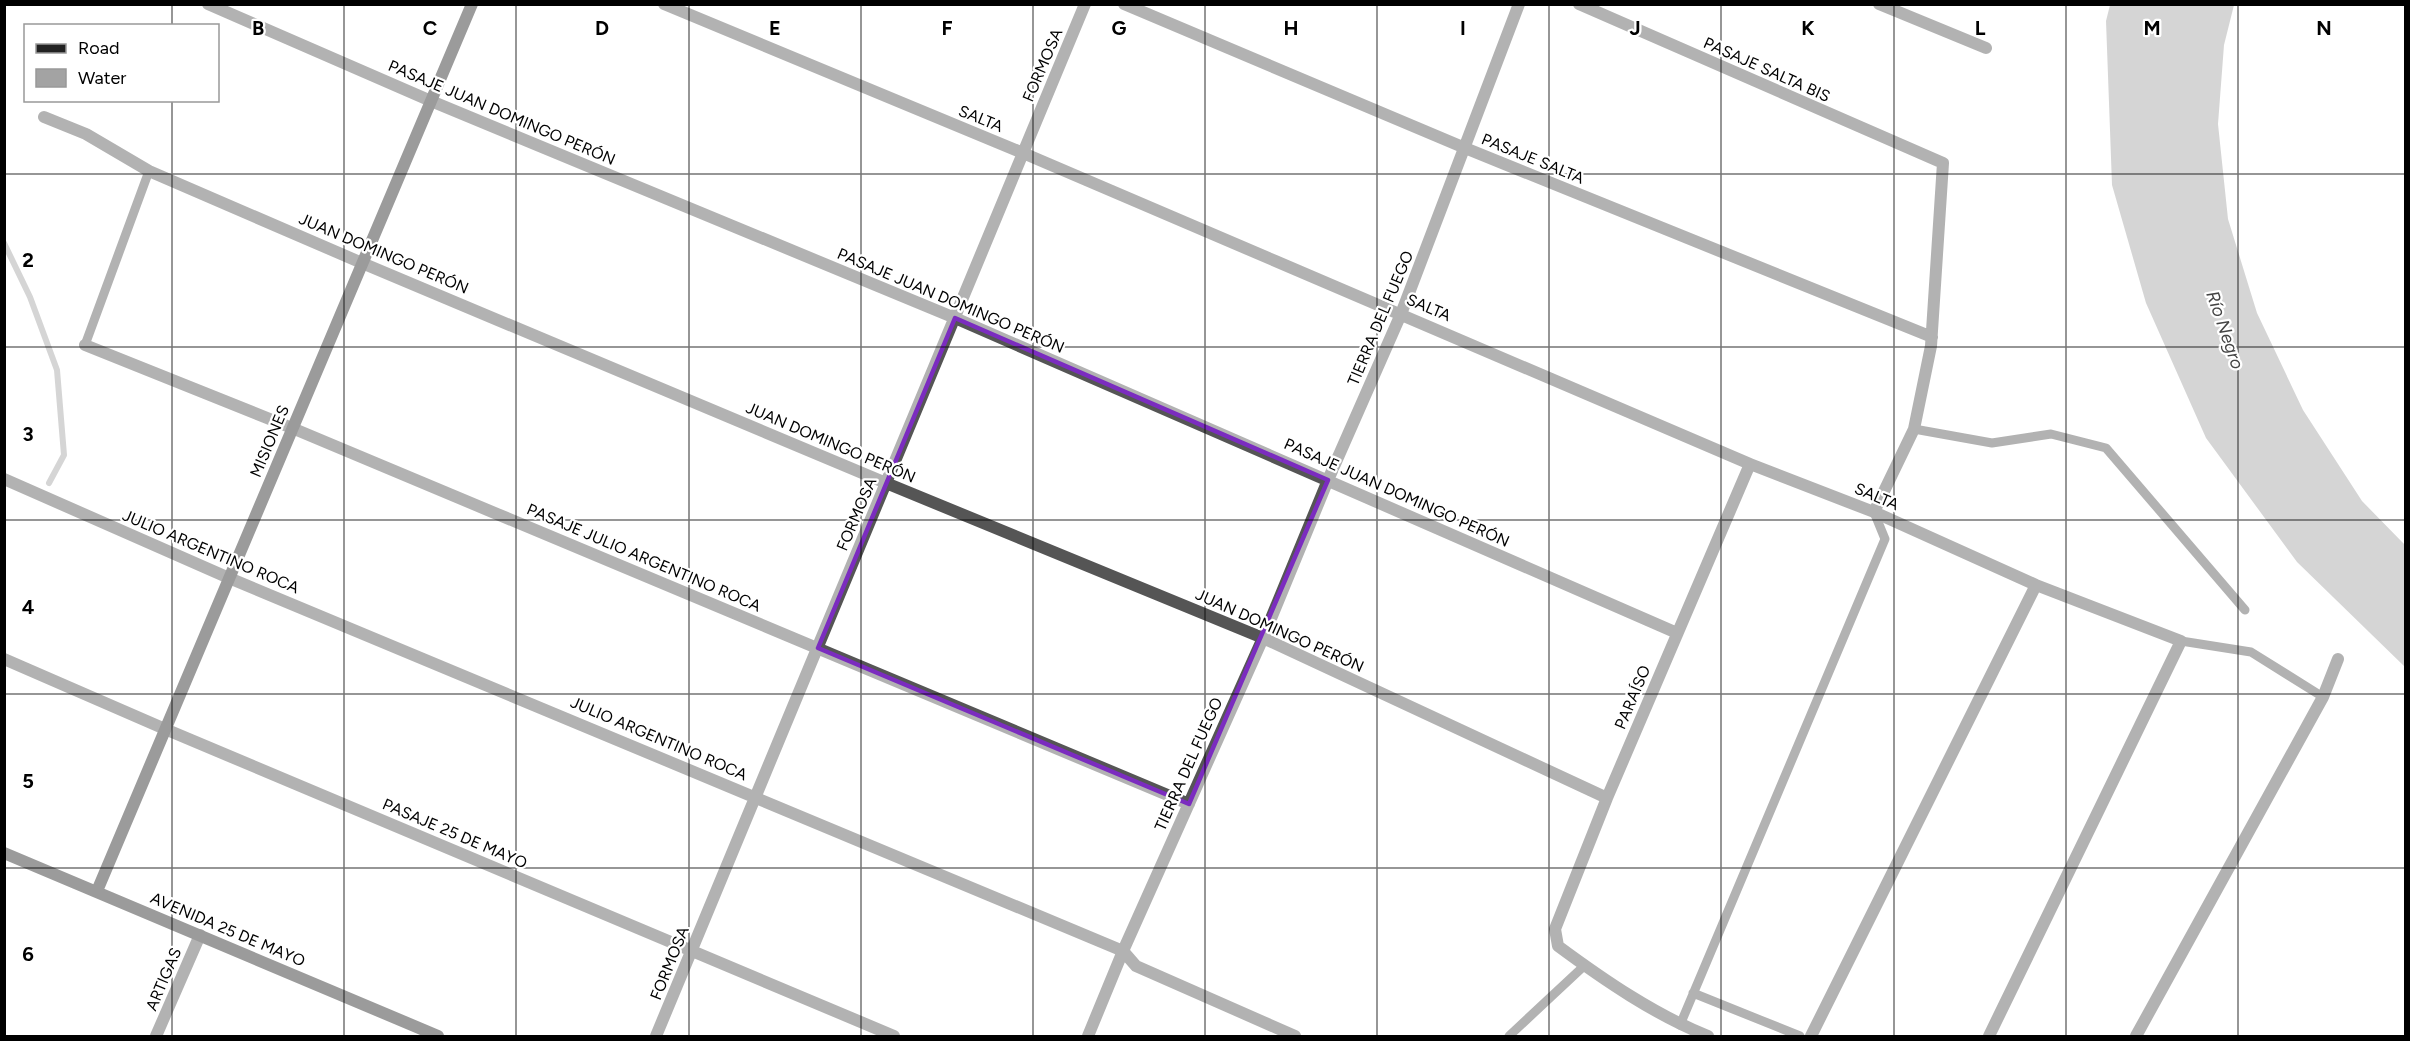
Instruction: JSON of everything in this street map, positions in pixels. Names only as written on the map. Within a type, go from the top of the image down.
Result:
[{"type":"street","name":"PASAJE JUAN DOMINGO PERÓN","points":[[208,4],[431,101],[955,318],[1677,633]]},
{"type":"street","name":"MISIONES","points":[[97,891],[472,4]]},
{"type":"street","name":"SALTA","points":[[664,4],[1023,153],[1750,464],[1874,512],[2037,585],[2181,641]]},
{"type":"street","name":"FORMOSA","points":[[656,1036],[1085,4]]},
{"type":"street","name":"PASAJE SALTA","points":[[1124,4],[1466,148],[1932,337]]},
{"type":"street","name":"TIERRA DEL FUEGO","points":[[1088,1036],[1123,951],[1263,638],[1328,480],[1401,314],[1519,4]]},
{"type":"street","name":"PASAJE SALTA BIS","points":[[1579,4],[1943,163],[1932,337]]},
{"type":"street","points":[[1879,4],[1986,48]]},
{"type":"street","name":"JUAN DOMINGO PERÓN","points":[[44,117],[86,134],[149,171],[363,263],[886,483],[1263,638],[1607,798]]},
{"type":"street","points":[[1874,512],[1914,429],[1932,337]]},
{"type":"street","name":"PASAJE JULIO ARGENTINO ROCA","points":[[85,345],[292,428],[1189,804]]},
{"type":"street","name":"PARAÍSO","points":[[1584,966],[1558,946],[1555,929],[1607,798],[1750,464]]},
{"type":"street","name":"JULIO ARGENTINO ROCA","points":[[4,479],[229,578],[1123,951],[1136,966],[1295,1036]]},
{"type":"street","points":[[1811,1036],[2037,585]]},
{"type":"street","points":[[1989,1036],[2181,641]]},
{"type":"street","name":"PASAJE 25 DE MAYO","points":[[4,659],[894,1036]]},
{"type":"street","points":[[2136,1036],[2324,697],[2338,660]]},
{"type":"street","name":"AVENIDA 25 DE MAYO","points":[[4,853],[438,1036]]},
{"type":"street","name":"ARTIGAS","points":[[156,1036],[200,935]]},
{"type":"street","points":[[1584,966],[1679,1031],[1708,1036]]},
{"type":"lane","points":[[85,345],[149,171]]},
{"type":"lane","points":[[1914,429],[1992,443],[2051,434],[2106,448],[2245,610]]},
{"type":"lane","points":[[1679,1031],[1693,993],[1886,539],[1874,512]]},
{"type":"lane","points":[[2181,641],[2250,652],[2324,697]]},
{"type":"lane","points":[[1509,1036],[1584,966]]},
{"type":"lane","points":[[1693,993],[1800,1036]]},
{"type":"highlighted area","points":[[955,318],[1328,480],[1189,804],[818,648]]},
{"type":"water","name":"Río Negro","points":[[2110,5],[2234,5],[2224,45],[2218,124],[2228,219],[2257,313],[2303,410],[2362,501],[2405,545],[2405,667],[2297,562],[2206,438],[2146,303],[2112,185],[2106,21]]},
{"type":"waterway","points":[[4,243],[30,297],[57,370],[64,455],[49,483]]}]
